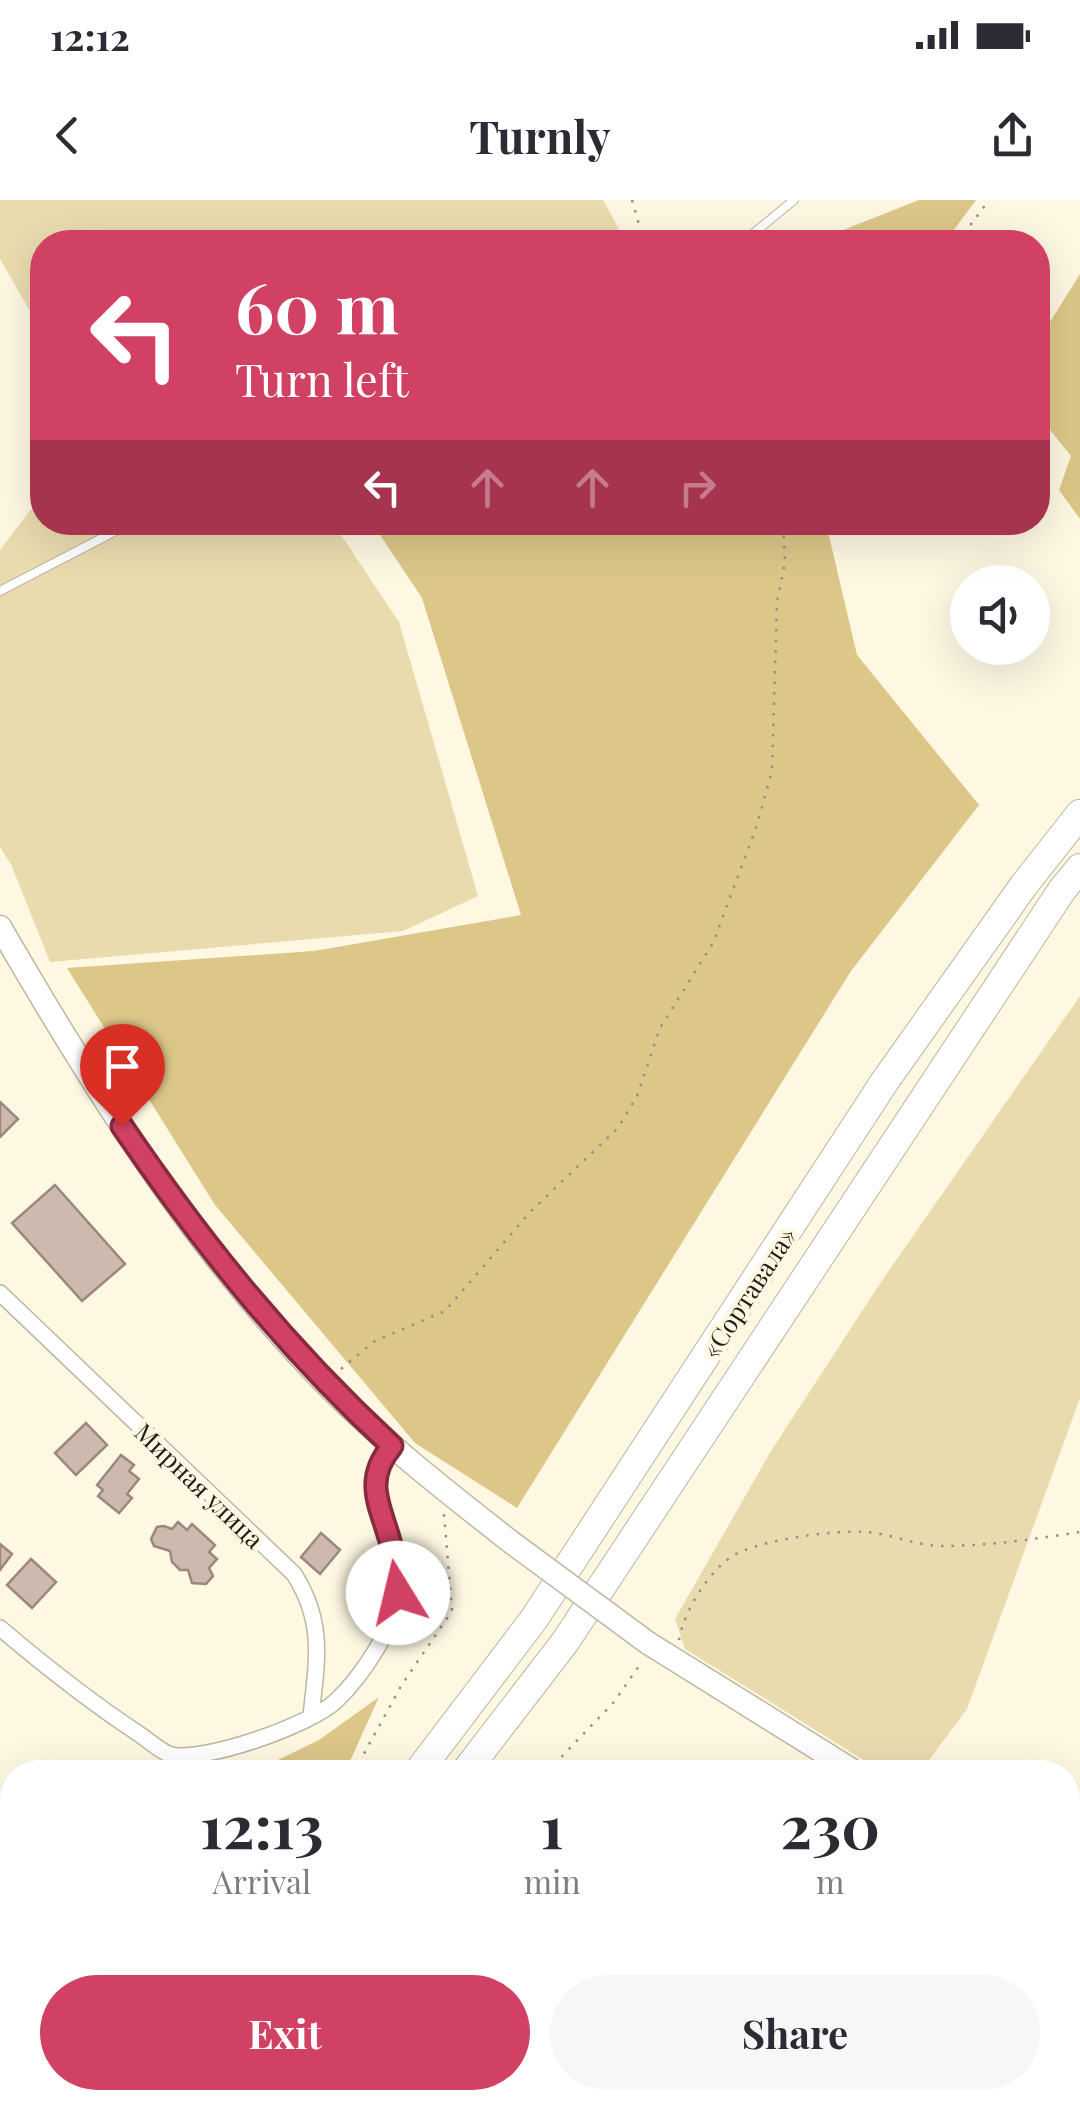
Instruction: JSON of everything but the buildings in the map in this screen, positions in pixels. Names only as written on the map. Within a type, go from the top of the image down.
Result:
[{"type":"highway","name":"«Сортавала»","points":[[427,1760],[534,1620],[885,1082],[1080,814]]},
{"type":"highway","name":"«Сортавала»","points":[[474,1760],[565,1642],[1080,868]]},
{"type":"street","points":[[0,927],[101,1096],[183,1217],[326,1384],[436,1484],[645,1652],[676,1661],[836,1760]]},
{"type":"street","name":"Мирная улица","points":[[0,1294],[294,1574],[310,1600],[317,1635],[311,1716]]},
{"type":"street","points":[[0,1628],[74,1691],[170,1754],[212,1752],[278,1734],[334,1704],[380,1646],[398,1593],[393,1552],[376,1497],[375,1477],[379,1461],[392,1446]]},
{"type":"lane","points":[[758,230],[794,200]]},
{"type":"lane","points":[[0,591],[108,535]]},
{"type":"path","points":[[632,200],[641,230]]},
{"type":"path","points":[[967,230],[989,200]]},
{"type":"path","points":[[326,1384],[375,1342],[445,1311],[531,1211],[618,1128],[637,1096],[660,1028],[713,943],[772,771],[777,602],[785,562],[783,535]]},
{"type":"path","points":[[361,1760],[402,1686],[452,1611],[444,1515],[436,1484]]},
{"type":"path","points":[[676,1661],[682,1622],[724,1563],[740,1552],[826,1532],[867,1532],[938,1546],[1080,1532]]},
{"type":"path","points":[[558,1760],[614,1702],[645,1652]]},
{"type":"shaded area","points":[[0,200],[603,200],[619,230],[30,230],[30,311],[0,259]]},
{"type":"shaded area","points":[[919,200],[976,200],[954,230],[843,230]]},
{"type":"shaded area","points":[[1080,274],[1080,519],[1059,490],[1071,456],[1050,430],[1050,322]]},
{"type":"shaded area","points":[[30,511],[30,535],[341,535],[399,622],[478,896],[403,931],[50,962],[11,864],[0,847],[0,550]]},
{"type":"shaded area","points":[[380,535],[829,535],[857,655],[979,805],[851,971],[517,1508],[415,1443],[215,1205],[67,968],[314,951],[521,915],[422,598]]},
{"type":"shaded area","points":[[1080,996],[1080,1398],[967,1709],[929,1760],[864,1760],[685,1649],[675,1619],[771,1451],[881,1282]]},
{"type":"shaded area","points":[[379,1697],[350,1760],[278,1760],[319,1740]]},
{"type":"route","points":[[122,1126],[183,1217],[252,1301],[326,1384],[392,1446],[379,1461],[375,1477],[376,1497],[393,1552],[398,1593]]}]
